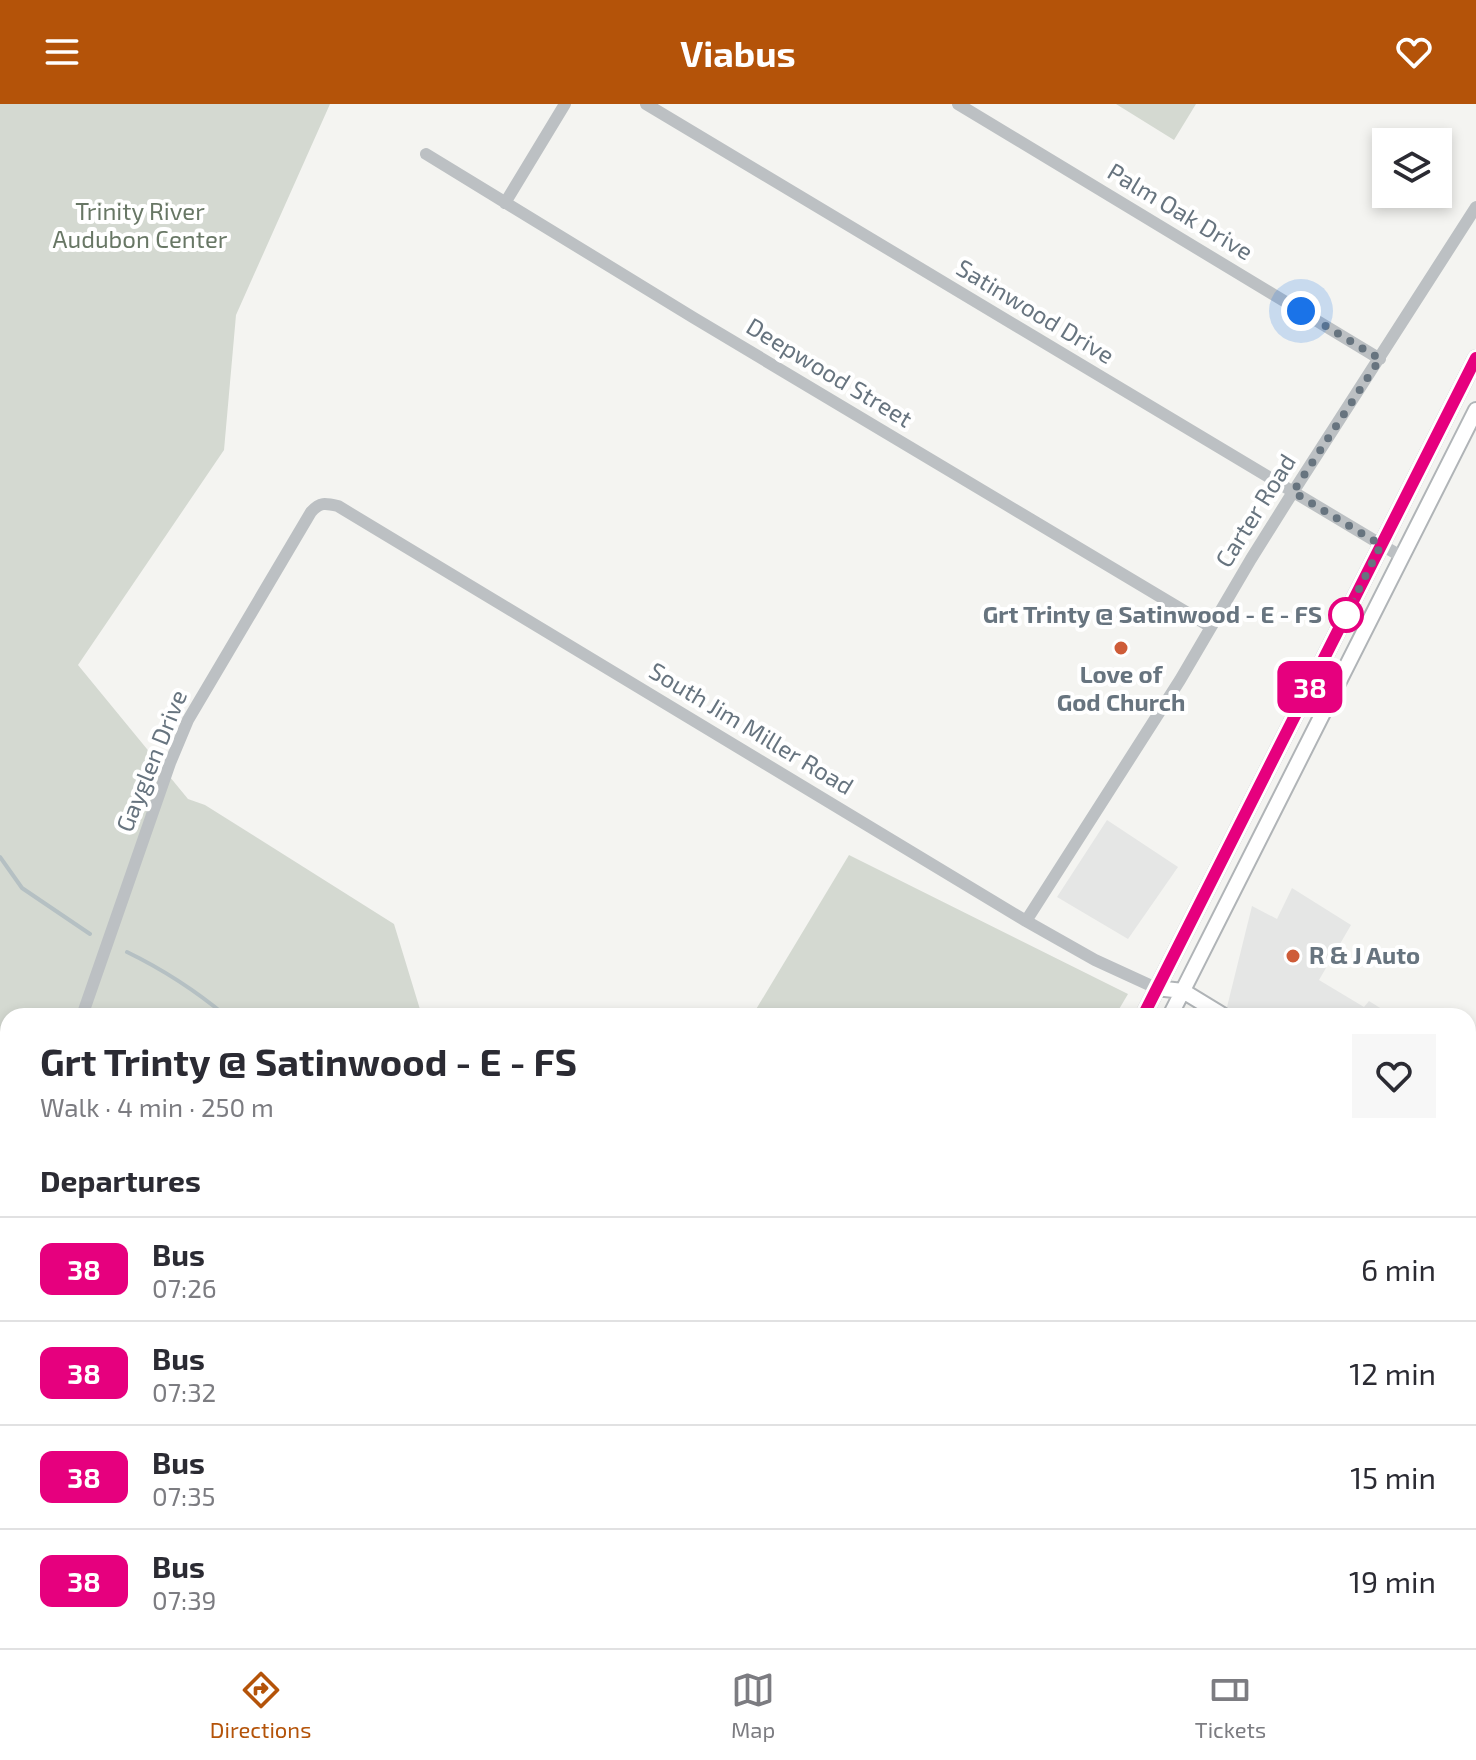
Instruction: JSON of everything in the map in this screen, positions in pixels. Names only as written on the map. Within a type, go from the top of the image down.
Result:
[{"type":"main road","points":[[1147,1008],[1476,358]]},
{"type":"main road","points":[[1177,1008],[1476,410]]},
{"type":"main road","points":[[1156,988],[1183,991],[1211,1008]]},
{"type":"main road","points":[[1156,988],[1169,1008]]},
{"type":"street","points":[[505,203],[565,104]]},
{"type":"street","name":"Satinwood Drive","points":[[646,104],[1402,557]]},
{"type":"street","name":"Palm Oak Drive","points":[[958,104],[1380,359]]},
{"type":"street","name":"Deepwood Street","points":[[426,154],[1211,627]]},
{"type":"street","name":"Carter Road","points":[[1026,921],[1180,680],[1293,492],[1476,207]]},
{"type":"street","name":"South Jim Miller Road","points":[[326,503],[338,506],[1026,921],[1095,960],[1156,988]]},
{"type":"street","name":"Gayglen Drive","points":[[85,1008],[170,763],[188,720],[311,512],[317,505],[326,503]]},
{"type":"shaded area","points":[[1107,820],[1178,867],[1128,939],[1057,897]]},
{"type":"shaded area","points":[[1292,888],[1351,925],[1319,980],[1364,1007],[1369,1001],[1380,1008],[1227,1007],[1252,906],[1277,919]]},
{"type":"green space","name":"Trinity River Audubon Center","points":[[0,104],[330,104],[236,315],[224,450],[78,665],[188,799],[205,805],[394,924],[420,1008],[0,1008]]},
{"type":"green space","points":[[1116,104],[1196,104],[1174,140]]},
{"type":"green space","points":[[849,855],[1128,994],[1120,1008],[757,1008]]},
{"type":"waterway","points":[[0,857],[22,888],[90,934]]},
{"type":"waterway","points":[[127,952],[178,981],[216,1008]]},
{"type":"bus line","name":"38","points":[[1147,1008],[1476,358]]},
{"type":"place","name":"Grt Trinty @ Satinwood - E - FS","points":[[1346,615]]},
{"type":"place","name":"Love of God Church","points":[[1121,648]]},
{"type":"place","name":"R & J Auto","points":[[1293,956]]},
{"type":"route","points":[[1301,311],[1380,359],[1293,492],[1381,545],[1341,625],[1346,615]]}]
